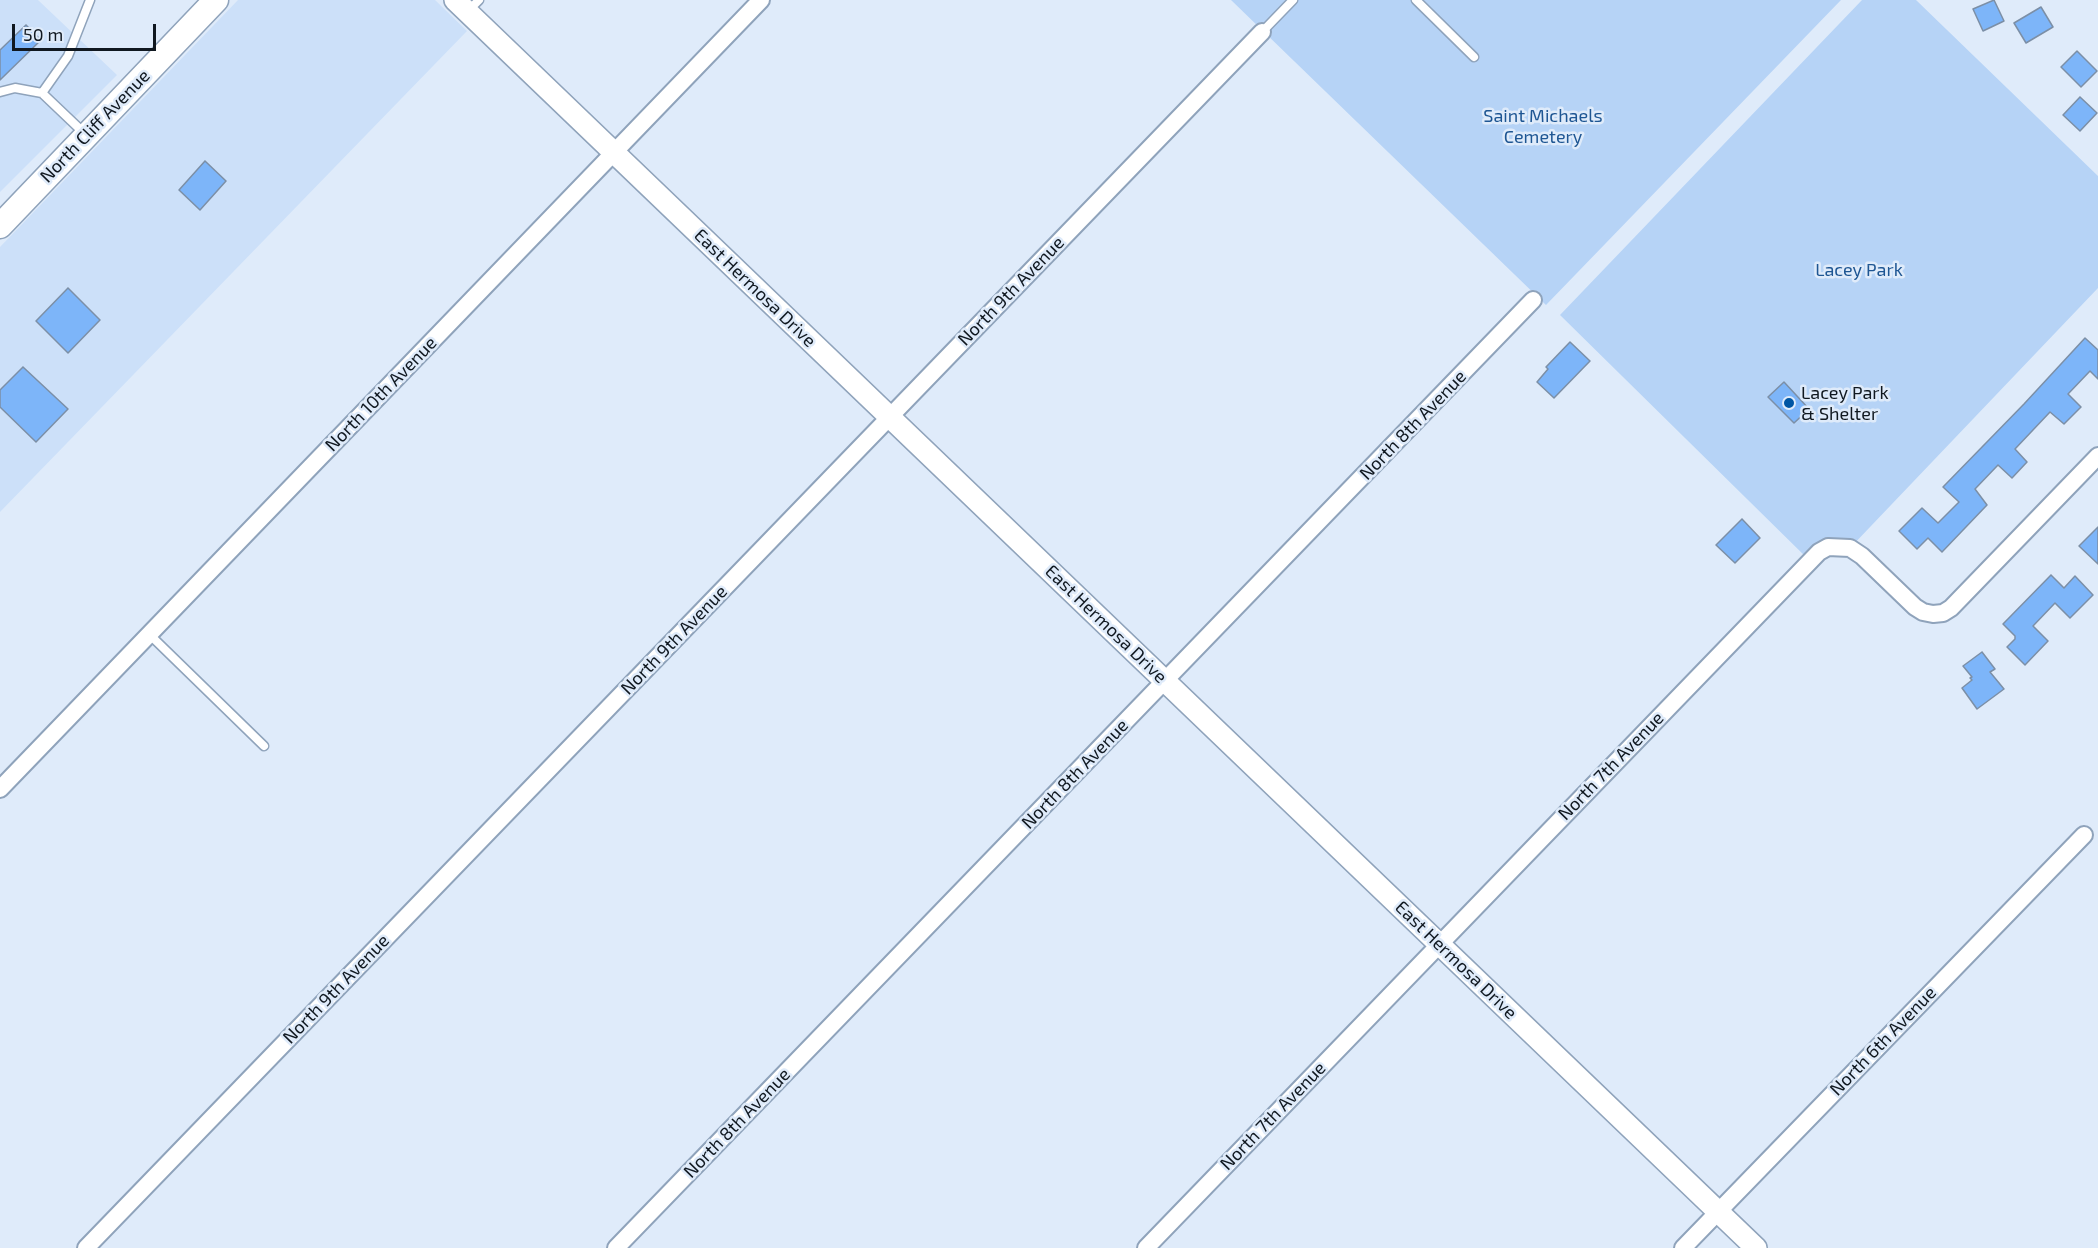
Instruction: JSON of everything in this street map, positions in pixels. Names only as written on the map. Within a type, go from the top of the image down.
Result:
[{"type":"main road","name":"North Cliff Avenue","points":[[0,226],[216,0]]},
{"type":"street","name":"North 10th Avenue","points":[[0,789],[761,0]]},
{"type":"street","name":"East Hermosa Drive","points":[[467,4],[614,152],[1756,1248]]},
{"type":"street","name":"North 9th Avenue","points":[[86,1248],[1262,32]]},
{"type":"street","name":"North 8th Avenue","points":[[616,1248],[1533,300]]},
{"type":"street","name":"North 7th Avenue","points":[[1146,1248],[1819,552],[1828,547],[1850,548],[1862,556],[1915,607],[1923,612],[1943,613],[1951,608],[2098,456]]},
{"type":"street","name":"North 6th Avenue","points":[[1683,1248],[2084,835]]},
{"type":"lane","points":[[42,93],[68,56],[90,0]]},
{"type":"lane","points":[[1262,32],[1293,0]]},
{"type":"lane","points":[[1416,0],[1474,57]]},
{"type":"lane","points":[[0,92],[15,88],[42,93],[86,136]]},
{"type":"lane","points":[[149,634],[264,746]]},
{"type":"shaded area","points":[[0,0],[38,0],[117,75],[0,192]]},
{"type":"shaded area","points":[[238,0],[435,0],[467,31],[0,512],[0,247]]},
{"type":"green space","name":"Saint Michaels Cemetery","points":[[1231,0],[1841,0],[1546,305]]},
{"type":"green space","name":"Lacey Park","points":[[1862,0],[1916,0],[2098,176],[2098,288],[1850,548],[1810,561],[1560,315]]},
{"type":"building","points":[[1994,0],[2004,21],[1983,31],[1973,9]]},
{"type":"building","points":[[2041,7],[2053,27],[2026,43],[2014,23]]},
{"type":"building","points":[[26,25],[41,40],[0,80],[0,50]]},
{"type":"building","points":[[2077,51],[2097,71],[2081,87],[2061,67]]},
{"type":"building","points":[[2080,97],[2097,113],[2080,131],[2063,115]]},
{"type":"building","points":[[205,161],[226,181],[200,210],[179,190]]},
{"type":"building","points":[[68,288],[100,320],[68,353],[36,321]]},
{"type":"building","points":[[2085,338],[2098,350],[2098,379],[2090,371],[2068,394],[2081,407],[2064,424],[2050,412],[2015,449],[2027,462],[2012,478],[1998,465],[1975,489],[1987,505],[1942,552],[1928,538],[1917,549],[1899,531],[1922,508],[1938,523],[1959,502],[1943,487]]},
{"type":"building","points":[[1570,342],[1590,361],[1554,398],[1537,382],[1548,369],[1546,367]]},
{"type":"building","points":[[23,367],[68,409],[36,442],[0,407],[0,390]]},
{"type":"building","name":"Lacey Park & Shelter","points":[[1784,382],[1809,409],[1794,423],[1768,397]]},
{"type":"building","points":[[1742,519],[1760,538],[1735,563],[1716,545]]},
{"type":"building","points":[[2098,527],[2098,564],[2079,546]]},
{"type":"building","points":[[2051,575],[2064,588],[2075,576],[2093,595],[2070,618],[2055,603],[2033,626],[2048,641],[2025,665],[2007,647],[2015,636],[2003,624]]},
{"type":"building","points":[[1982,652],[1995,669],[1990,672],[2004,689],[1977,709],[1962,688],[1972,680],[1963,666]]},
{"type":"place","name":"Lacey Park & Shelter","points":[[1789,403]]}]
